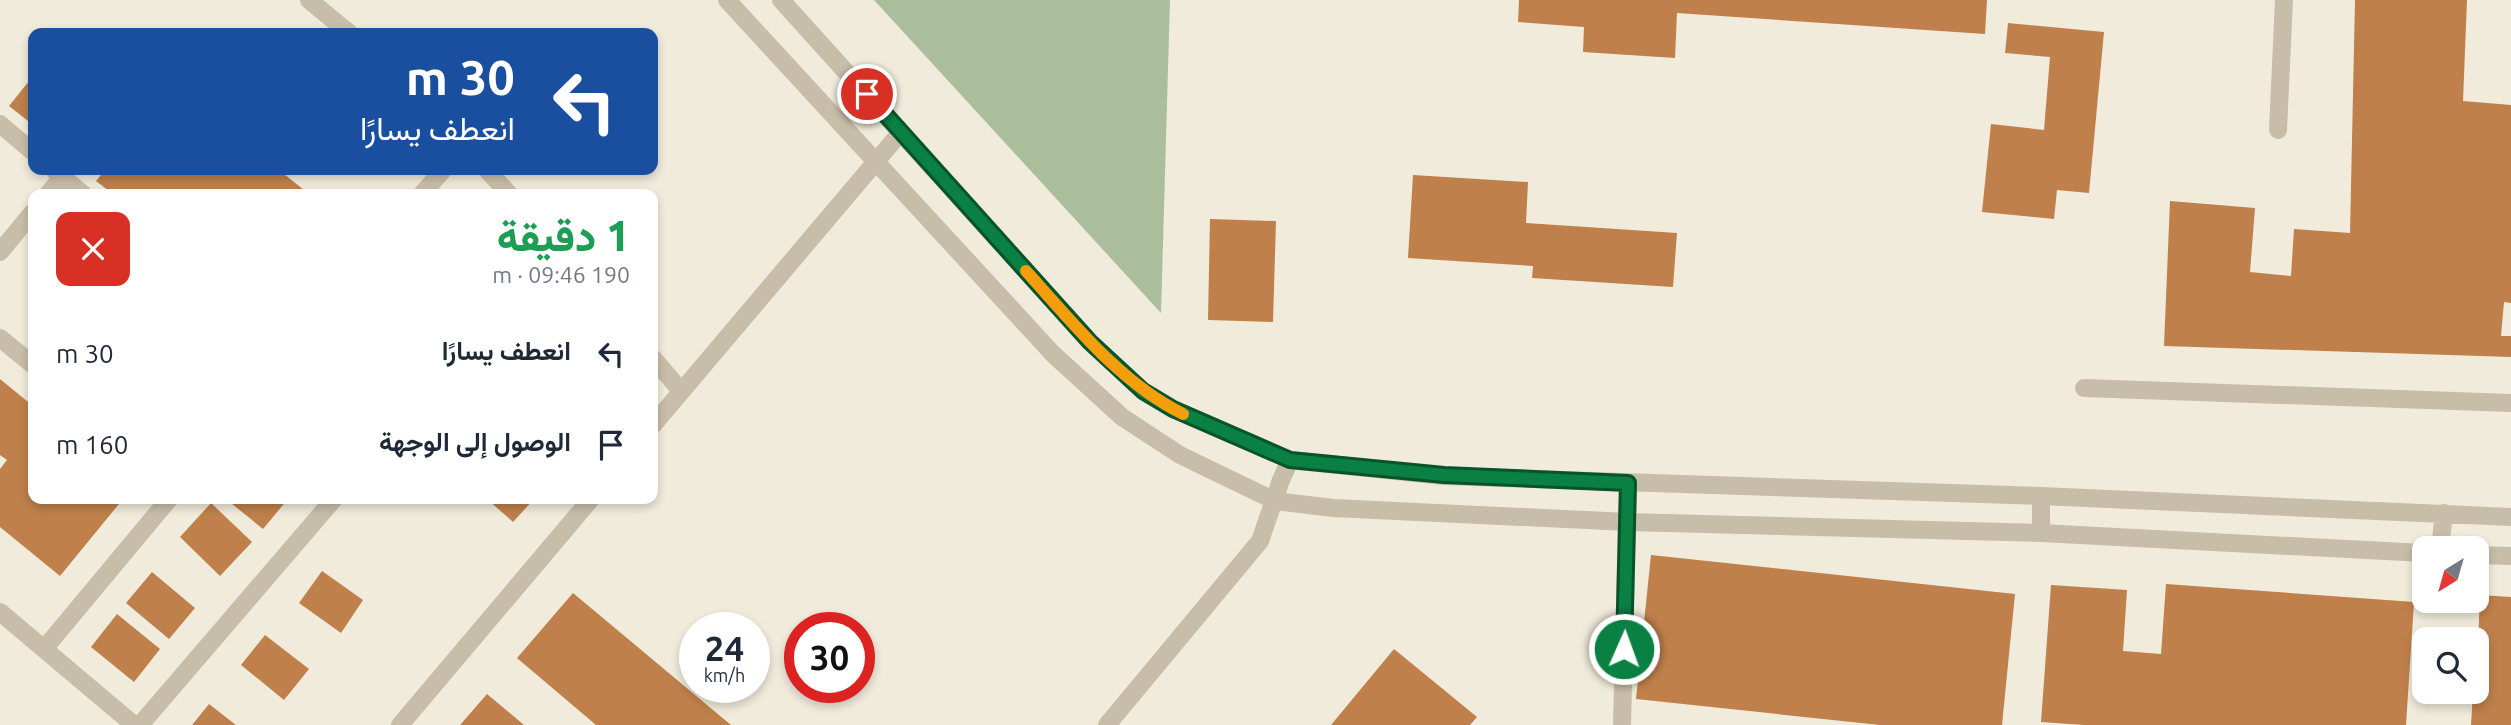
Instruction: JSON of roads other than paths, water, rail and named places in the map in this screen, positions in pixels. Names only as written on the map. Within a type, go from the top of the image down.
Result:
[{"type":"street","points":[[309,0],[343,28]]},
{"type":"street","points":[[727,0],[1053,354],[1122,417],[1180,455],[1275,501],[1333,508],[1628,522],[2041,533],[2412,553]]},
{"type":"street","points":[[781,0],[1090,342],[1143,391],[1204,424],[1290,460],[1444,475],[2041,496],[2511,517]]},
{"type":"street","points":[[2278,130],[2284,0]]},
{"type":"street","points":[[0,124],[28,148]]},
{"type":"street","points":[[658,419],[901,132]]},
{"type":"street","points":[[64,175],[78,189]]},
{"type":"street","points":[[426,189],[439,175]]},
{"type":"street","points":[[492,175],[504,189]]},
{"type":"street","points":[[0,252],[28,218]]},
{"type":"street","points":[[0,338],[28,361]]},
{"type":"street","points":[[658,364],[681,391]]},
{"type":"street","points":[[2084,388],[2511,403]]},
{"type":"street","points":[[1107,725],[1260,541],[1290,460]]},
{"type":"street","points":[[1622,725],[1628,483]]},
{"type":"street","points":[[2041,496],[2041,533]]},
{"type":"street","points":[[44,649],[165,504]]},
{"type":"street","points":[[140,725],[330,504]]},
{"type":"street","points":[[400,725],[587,504]]},
{"type":"street","points":[[2441,536],[2444,513]]},
{"type":"street","points":[[2489,555],[2511,556]]},
{"type":"street","points":[[0,612],[134,725]]}]
